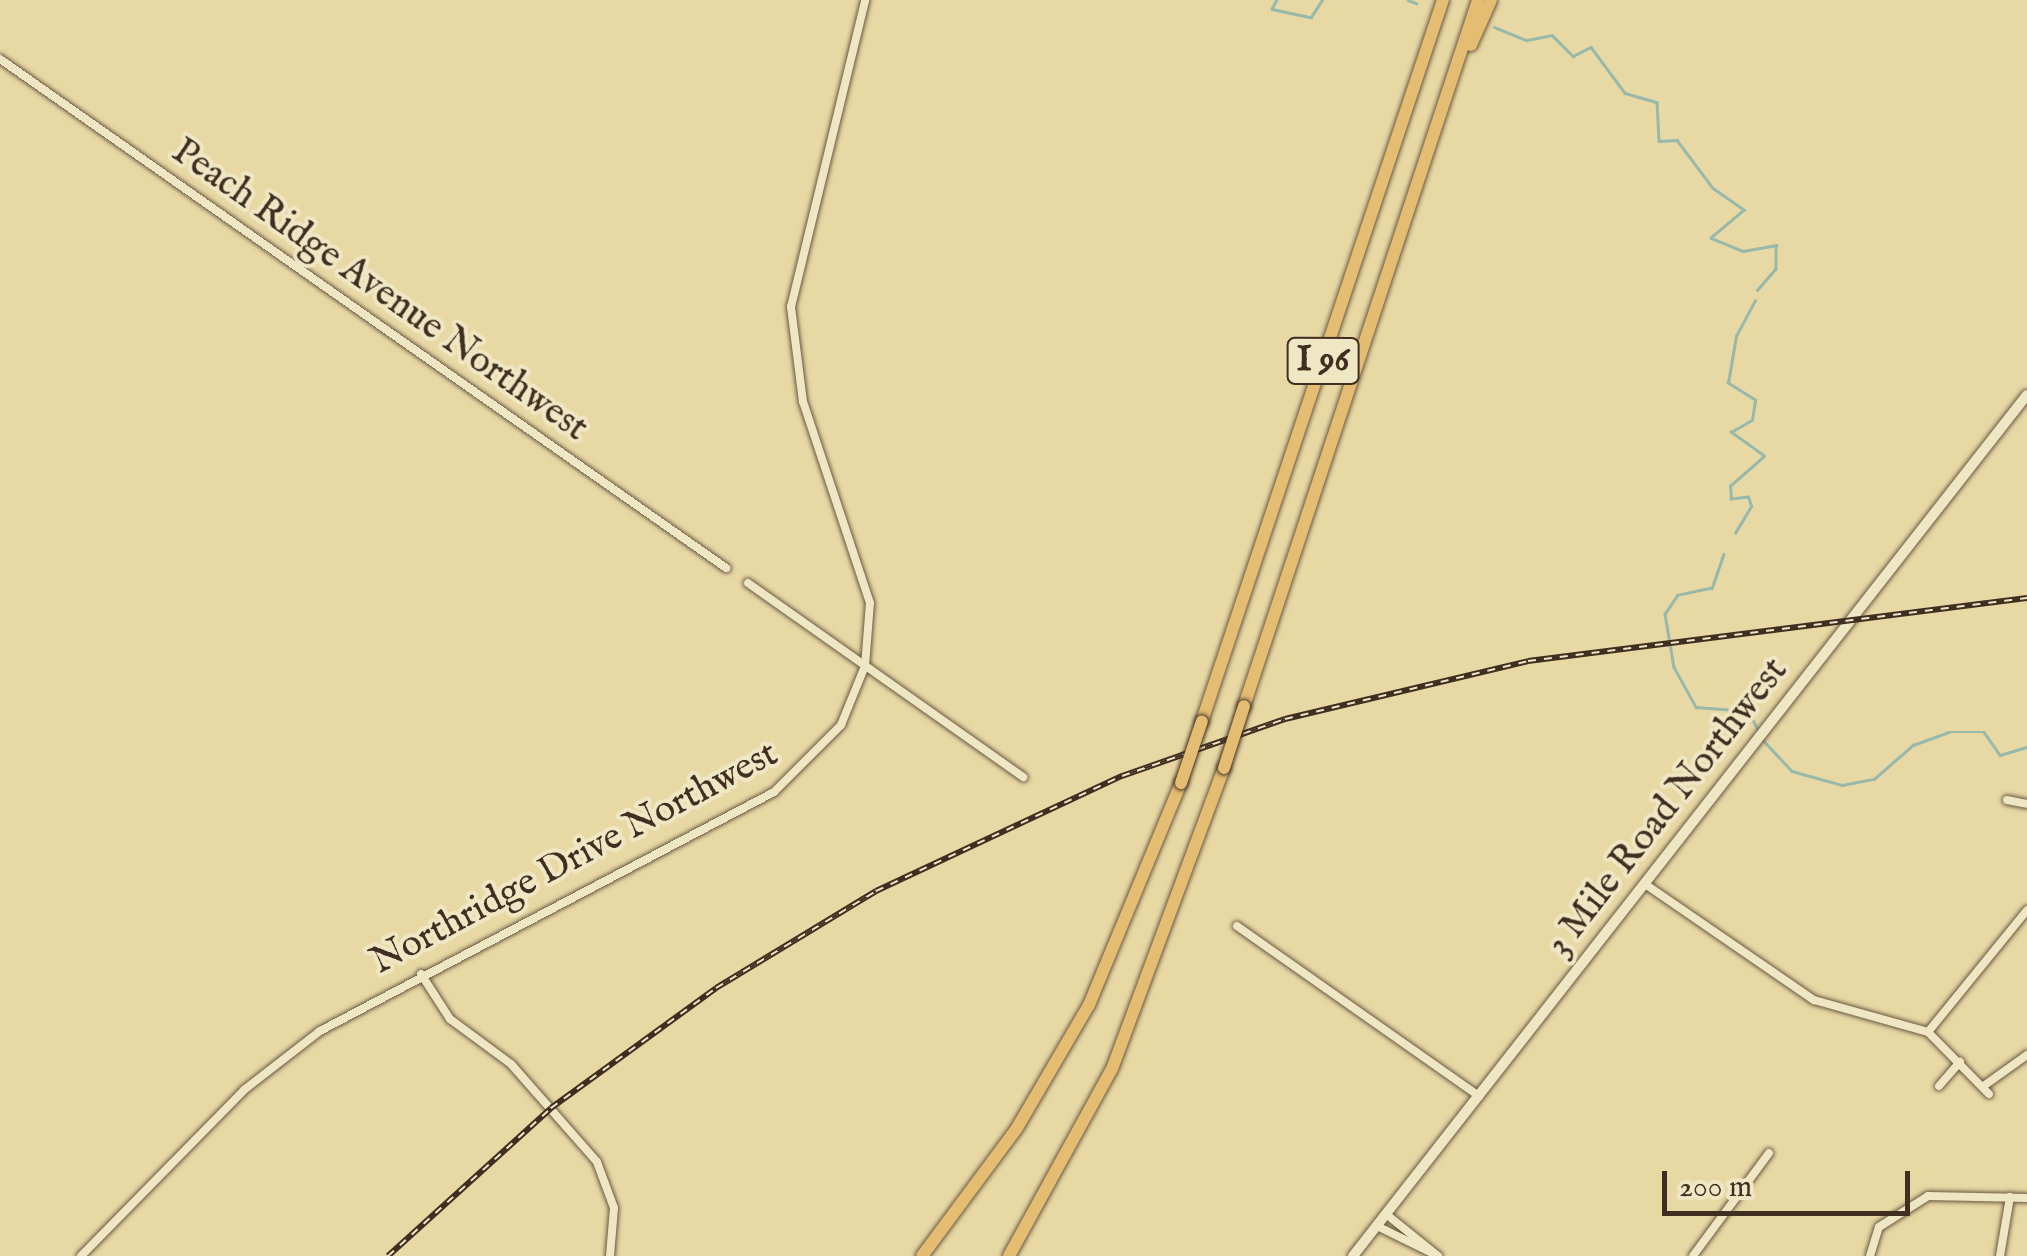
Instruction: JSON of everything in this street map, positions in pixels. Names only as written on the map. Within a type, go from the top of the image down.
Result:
[{"type":"highway","points":[[1413,85],[1435,0]]},
{"type":"highway","name":"I 96","points":[[922,1256],[1017,1128],[1089,1005],[1181,783],[1443,0]]},
{"type":"highway","name":"I 96","points":[[1009,1256],[1112,1068],[1224,768],[1478,0]]},
{"type":"highway","points":[[1430,145],[1491,0]]},
{"type":"main road","name":"3 Mile Road Northwest","points":[[1353,1256],[2027,395]]},
{"type":"street","name":"Northridge Drive Northwest","points":[[80,1256],[272,1066],[420,974],[783,786],[833,737],[866,666],[867,578],[803,402],[790,319],[798,250],[866,0]]},
{"type":"street","name":"Peach Ridge Avenue Northwest","points":[[0,59],[726,568]]},
{"type":"street","points":[[748,583],[1023,777]]},
{"type":"street","points":[[2007,800],[2027,804]]},
{"type":"street","points":[[1645,884],[1814,1000],[1928,1032],[1987,1090],[2027,1054]]},
{"type":"street","points":[[1928,1032],[2027,910]]},
{"type":"street","points":[[1238,926],[1479,1096]]},
{"type":"street","points":[[420,974],[445,1013],[510,1064],[597,1162],[614,1208],[610,1256]]},
{"type":"street","points":[[1939,1086],[1960,1062]]},
{"type":"street","points":[[1692,1256],[1769,1153]]},
{"type":"street","points":[[1870,1256],[1879,1227],[1928,1196],[2027,1198]]},
{"type":"street","points":[[2000,1256],[2010,1197]]},
{"type":"street","points":[[1386,1214],[1436,1255]]},
{"type":"street","points":[[1376,1226],[1436,1255]]},
{"type":"waterway","points":[[1277,0],[1272,9],[1311,17],[1322,0]]},
{"type":"waterway","points":[[1408,0],[1416,3]]},
{"type":"waterway","points":[[1494,27],[1527,40],[1552,35],[1573,56],[1591,47],[1625,93],[1657,102],[1659,141],[1677,140],[1713,188],[1744,210],[1711,238],[1743,251],[1776,245],[1776,269],[1758,290]]},
{"type":"waterway","points":[[1735,533],[1751,506],[1748,497],[1731,499],[1730,486],[1764,456],[1731,432],[1752,420],[1755,400],[1728,383],[1736,336],[1755,301]]},
{"type":"waterway","points":[[1724,554],[1712,588],[1678,595],[1665,614],[1674,667],[1696,707],[1748,711],[1760,733]]},
{"type":"waterway","points":[[1763,740],[1792,771],[1842,785],[1874,779],[1913,745],[1949,732],[1984,732],[2000,755],[2027,747]]},
{"type":"railway","points":[[388,1256],[551,1108],[716,988],[876,891],[1122,776],[1285,719],[1528,661],[2027,598]]}]
